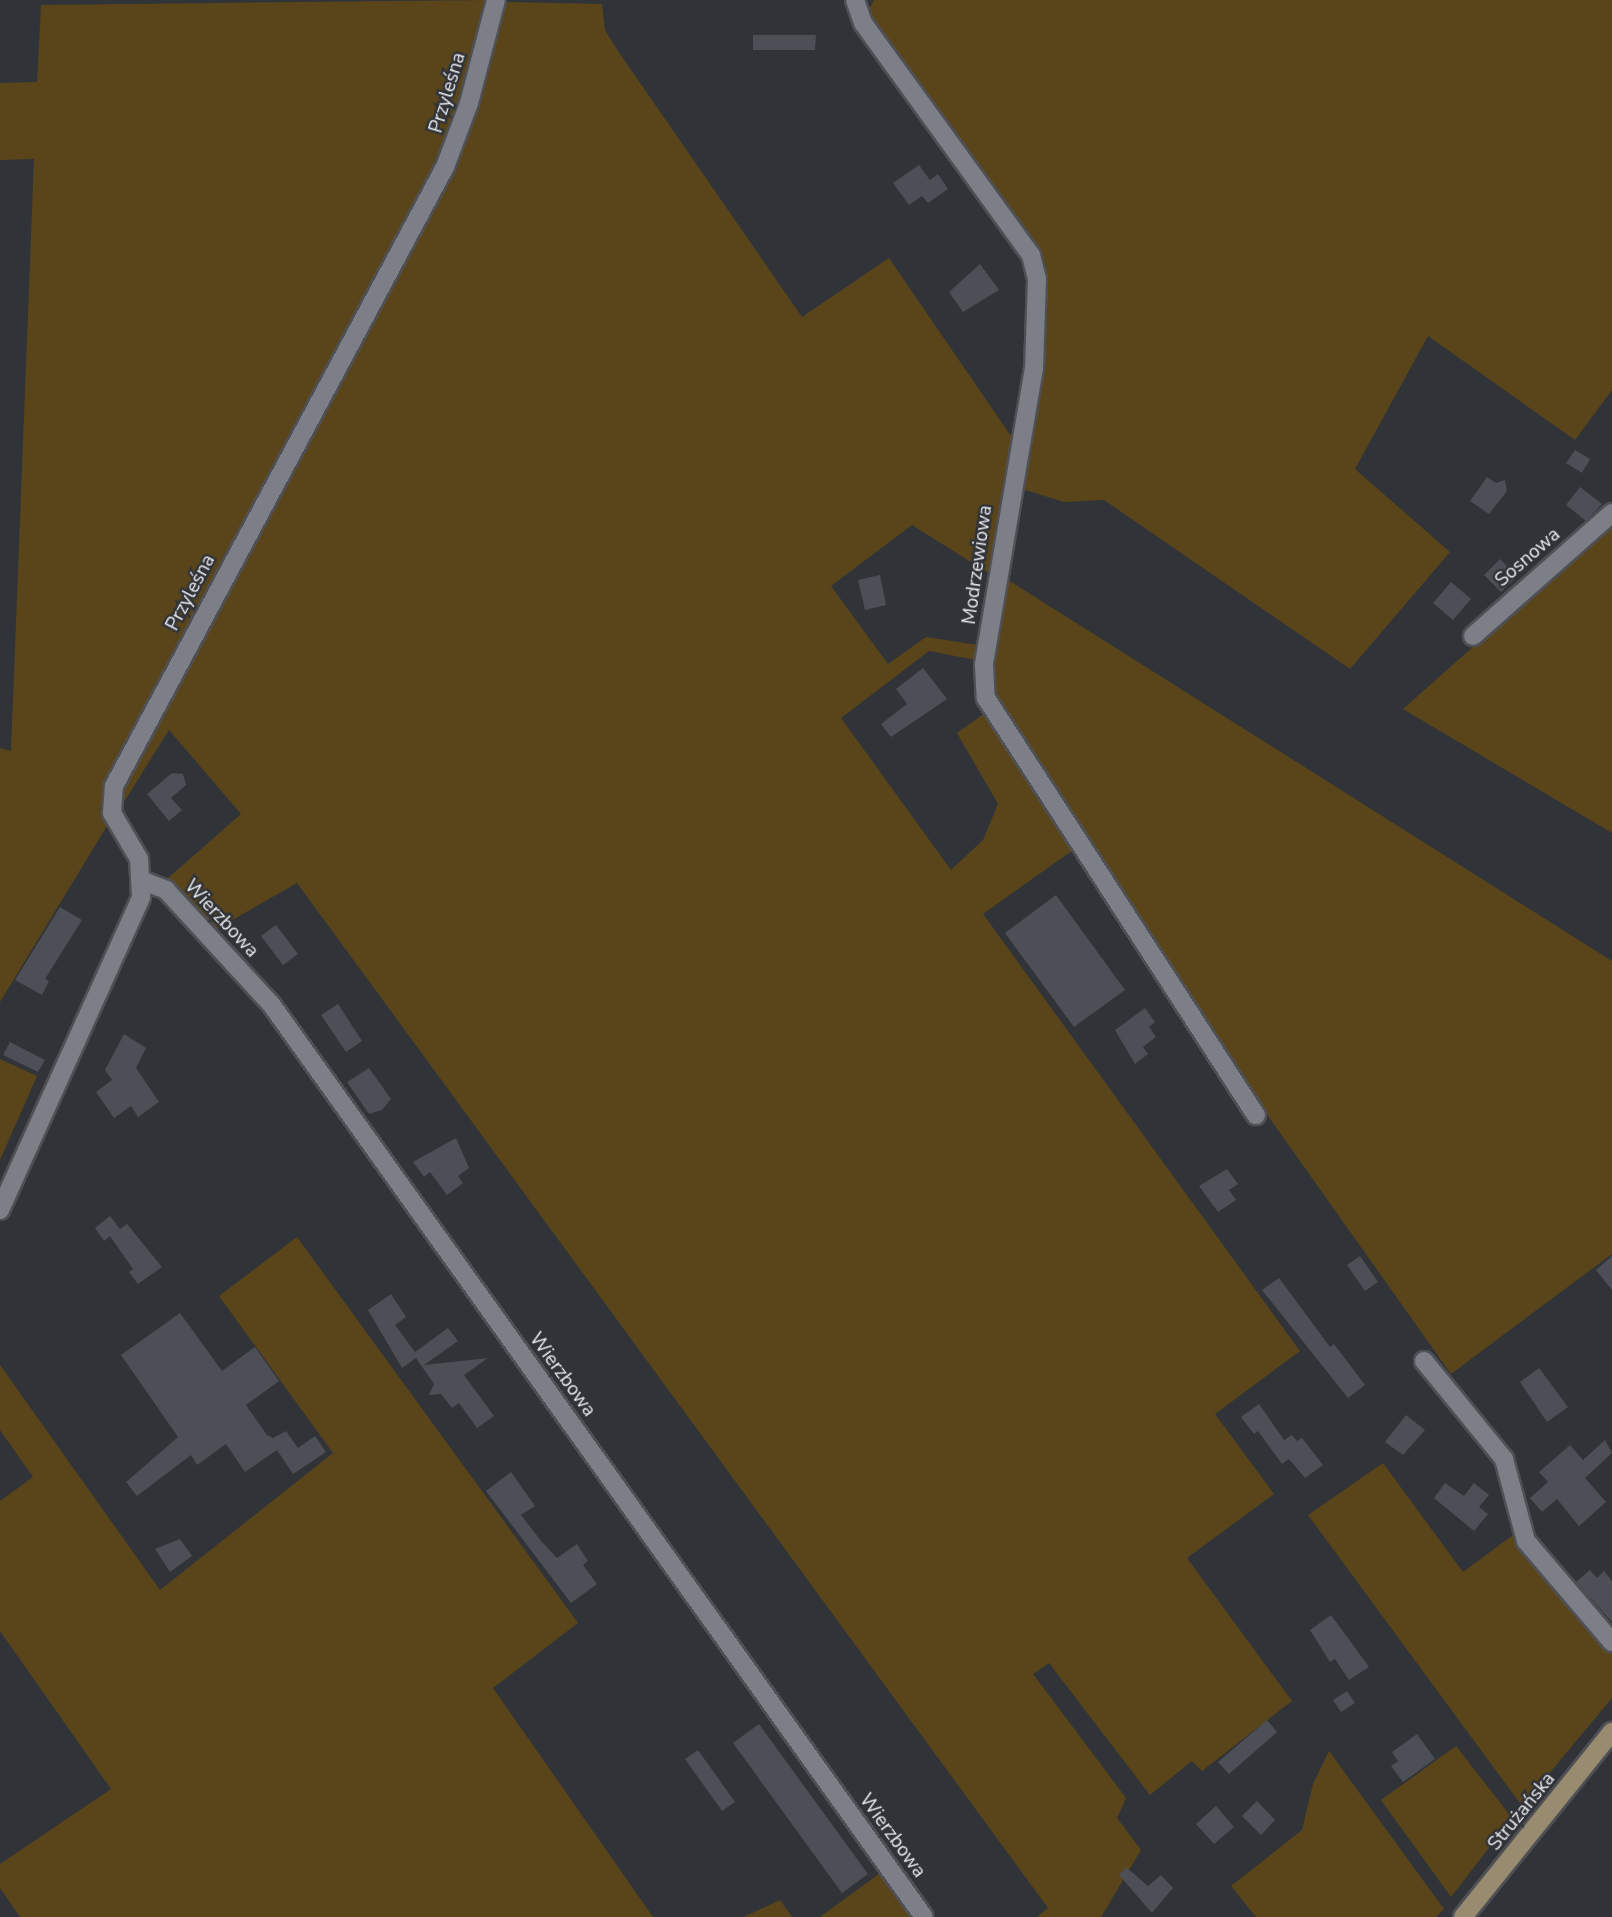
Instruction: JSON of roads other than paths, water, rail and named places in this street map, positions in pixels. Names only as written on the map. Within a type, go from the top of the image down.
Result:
[{"type":"main road","name":"Strużańska","points":[[1463,1917],[1612,1732]]},
{"type":"street","name":"Przyleśna","points":[[143,881],[139,859],[112,813],[114,786],[445,167],[469,103],[496,0]]},
{"type":"street","name":"Modrzewiowa","points":[[855,0],[863,23],[1031,255],[1037,279],[1034,368],[984,665],[986,698],[1256,1115]]},
{"type":"street","name":"Sosnowa","points":[[1473,636],[1612,513]]},
{"type":"street","points":[[0,1210],[141,897],[143,881]]},
{"type":"street","name":"Wierzbowa","points":[[143,881],[166,890],[271,1004],[923,1917]]},
{"type":"street","points":[[1424,1361],[1504,1459],[1527,1541],[1612,1642]]}]
